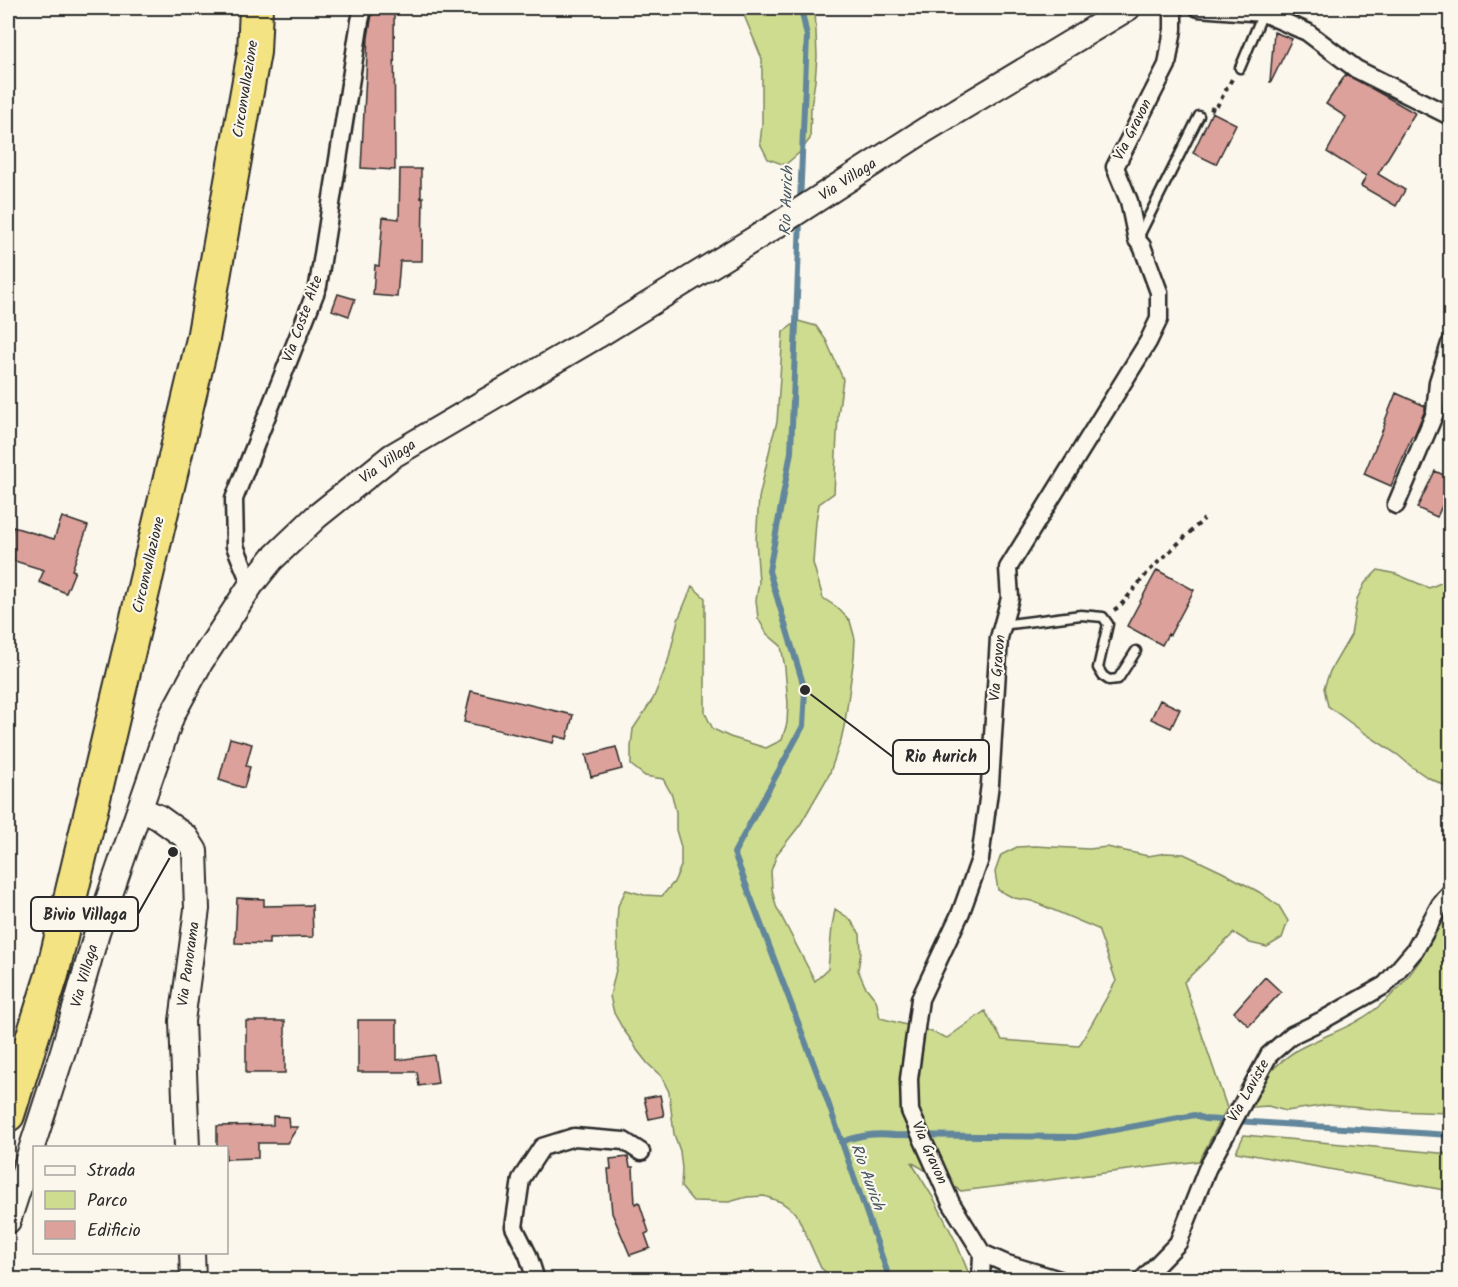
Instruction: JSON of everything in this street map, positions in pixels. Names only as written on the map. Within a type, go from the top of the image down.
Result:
[{"type":"highway","name":"Circonvallazione","points":[[8,1114],[52,975],[203,339],[254,52],[256,8]]},
{"type":"street","name":"Via Coste Alte","points":[[251,585],[235,546],[234,499],[318,286],[363,8]]},
{"type":"street","name":"Via Villaga","points":[[8,1221],[63,1051],[97,932],[172,715],[200,663],[251,585],[272,559],[316,517],[392,456],[597,336],[925,130],[1128,8]]},
{"type":"street","name":"Via Gravon","points":[[982,1253],[951,1203],[910,1111],[909,1079],[920,999],[961,912],[980,859],[990,784],[999,638],[1010,598],[1008,568],[1148,342],[1159,319],[1159,292],[1142,246],[1137,240],[1129,201],[1115,167],[1167,65],[1173,29],[1173,8]]},
{"type":"street","points":[[1198,8],[1263,13],[1307,32],[1356,69],[1450,116]]},
{"type":"street","points":[[1396,506],[1435,413],[1438,382],[1450,345]]},
{"type":"street","name":"Via Panorama","points":[[140,809],[158,817],[186,837],[195,851],[197,909],[182,1021],[187,1146]]},
{"type":"street","name":"Via Laviste","points":[[1142,1280],[1178,1243],[1207,1169],[1269,1055],[1292,1035],[1385,985],[1415,950],[1440,905],[1450,893]]},
{"type":"street","points":[[536,1280],[528,1255],[514,1227],[521,1179],[542,1147],[574,1137],[624,1142],[641,1152]]},
{"type":"street","points":[[981,1280],[982,1253],[1007,1264],[1060,1280]]},
{"type":"street","points":[[192,1254],[194,1280]]},
{"type":"lane","points":[[1240,68],[1263,13]]},
{"type":"lane","points":[[1137,240],[1199,116]]},
{"type":"lane","points":[[1002,625],[1081,615],[1103,617],[1108,624],[1098,668],[1109,680],[1118,679],[1136,651]]},
{"type":"path","points":[[1199,116],[1205,118],[1211,108],[1215,110],[1240,68]]},
{"type":"path","points":[[1103,617],[1120,606],[1149,571],[1204,519]]},
{"type":"green space","points":[[741,8],[815,8],[817,57],[810,139],[785,165],[768,159],[760,143],[762,59]]},
{"type":"green space","points":[[798,321],[816,326],[826,340],[843,379],[838,415],[834,493],[819,504],[813,563],[823,598],[838,608],[850,621],[855,639],[845,722],[829,775],[800,825],[777,854],[771,871],[776,906],[815,981],[828,969],[835,909],[850,919],[860,934],[861,952],[858,970],[865,986],[876,1000],[880,1018],[947,1038],[985,1011],[1002,1040],[1079,1046],[1116,981],[1098,929],[1032,901],[1014,898],[998,890],[995,872],[1001,855],[1017,847],[1089,849],[1107,847],[1148,856],[1166,853],[1184,854],[1259,892],[1279,906],[1288,921],[1282,938],[1267,947],[1250,943],[1234,933],[1184,982],[1227,1108],[1199,1161],[961,1191],[911,1162],[934,1199],[956,1242],[971,1279],[834,1279],[821,1268],[796,1213],[781,1202],[764,1196],[747,1197],[729,1202],[693,1201],[681,1187],[680,1151],[674,1134],[669,1092],[661,1076],[648,1064],[623,1029],[614,1013],[610,996],[618,961],[618,906],[626,890],[644,895],[662,896],[674,882],[681,866],[681,847],[676,830],[676,812],[672,795],[663,779],[645,776],[631,765],[631,747],[633,729],[653,699],[668,661],[678,620],[692,586],[705,598],[705,713],[713,729],[766,748],[782,740],[787,723],[788,704],[781,646],[767,634],[758,618],[756,600],[759,582],[756,540],[759,498],[777,422],[783,332]]},
{"type":"green space","points":[[1378,570],[1396,574],[1429,588],[1450,579],[1450,788],[1412,767],[1328,706],[1324,688],[1330,671],[1351,635],[1357,599],[1365,583]]},
{"type":"green space","points":[[1448,910],[1450,912],[1450,1113],[1328,1105],[1286,1111],[1268,1106],[1239,1108],[1265,1077],[1288,1056],[1359,1020],[1389,997],[1418,963]]},
{"type":"green space","points":[[1244,1135],[1450,1154],[1450,1191],[1236,1152]]},
{"type":"building","points":[[373,8],[394,8],[395,170],[361,168],[368,37]]},
{"type":"building","points":[[1274,32],[1292,39],[1270,82]]},
{"type":"building","points":[[1346,74],[1415,113],[1378,174],[1405,190],[1396,206],[1361,186],[1366,176],[1327,152],[1346,117],[1326,104]]},
{"type":"building","points":[[1212,112],[1236,124],[1216,164],[1193,153]]},
{"type":"building","points":[[400,169],[421,169],[422,261],[400,261],[397,297],[373,295],[375,265],[379,266],[383,217],[399,219]]},
{"type":"building","points":[[338,294],[355,299],[349,316],[332,310]]},
{"type":"building","points":[[1396,393],[1425,406],[1425,410],[1391,486],[1364,474]]},
{"type":"building","points":[[1435,471],[1450,478],[1450,488],[1437,517],[1417,508]]},
{"type":"building","points":[[62,517],[88,526],[66,593],[39,582],[44,570],[8,559],[8,546],[13,527],[54,539]]},
{"type":"building","points":[[1157,570],[1194,590],[1170,635],[1168,634],[1162,645],[1127,626]]},
{"type":"building","points":[[471,691],[573,715],[567,739],[555,736],[553,743],[464,722]]},
{"type":"building","points":[[1160,700],[1180,709],[1171,728],[1151,719]]},
{"type":"building","points":[[230,738],[252,744],[246,766],[250,767],[244,788],[219,780]]},
{"type":"building","points":[[616,747],[622,769],[591,777],[586,755]]},
{"type":"building","points":[[237,898],[264,899],[264,906],[312,905],[313,937],[269,938],[269,944],[235,943]]},
{"type":"building","points":[[1265,977],[1281,992],[1249,1026],[1234,1012]]},
{"type":"building","points":[[358,1020],[397,1020],[397,1060],[434,1055],[438,1083],[419,1086],[417,1072],[358,1072]]},
{"type":"building","points":[[246,1021],[285,1021],[285,1073],[246,1073]]},
{"type":"building","points":[[660,1095],[664,1116],[649,1119],[644,1098]]},
{"type":"building","points":[[273,1116],[288,1117],[289,1127],[298,1127],[287,1143],[258,1143],[258,1158],[228,1159],[228,1146],[217,1146],[217,1126],[273,1125]]},
{"type":"building","points":[[628,1157],[630,1167],[633,1167],[635,1204],[639,1202],[649,1232],[645,1234],[650,1248],[630,1255],[612,1213],[608,1169],[611,1169],[610,1159]]},
{"type":"waterway","name":"Rio Aurich","points":[[800,203],[807,36],[801,8]]},
{"type":"waterway","name":"Rio Aurich","points":[[800,219],[791,452],[769,571],[805,690],[803,726],[734,853],[824,1091],[890,1280]]},
{"type":"waterway","points":[[841,1142],[861,1136],[880,1134],[1076,1137],[1195,1115],[1205,1119],[1450,1135]]},
{"type":"place","name":"Rio Aurich","points":[[805,690]]},
{"type":"place","name":"Bivio Villaga","points":[[173,852]]}]
